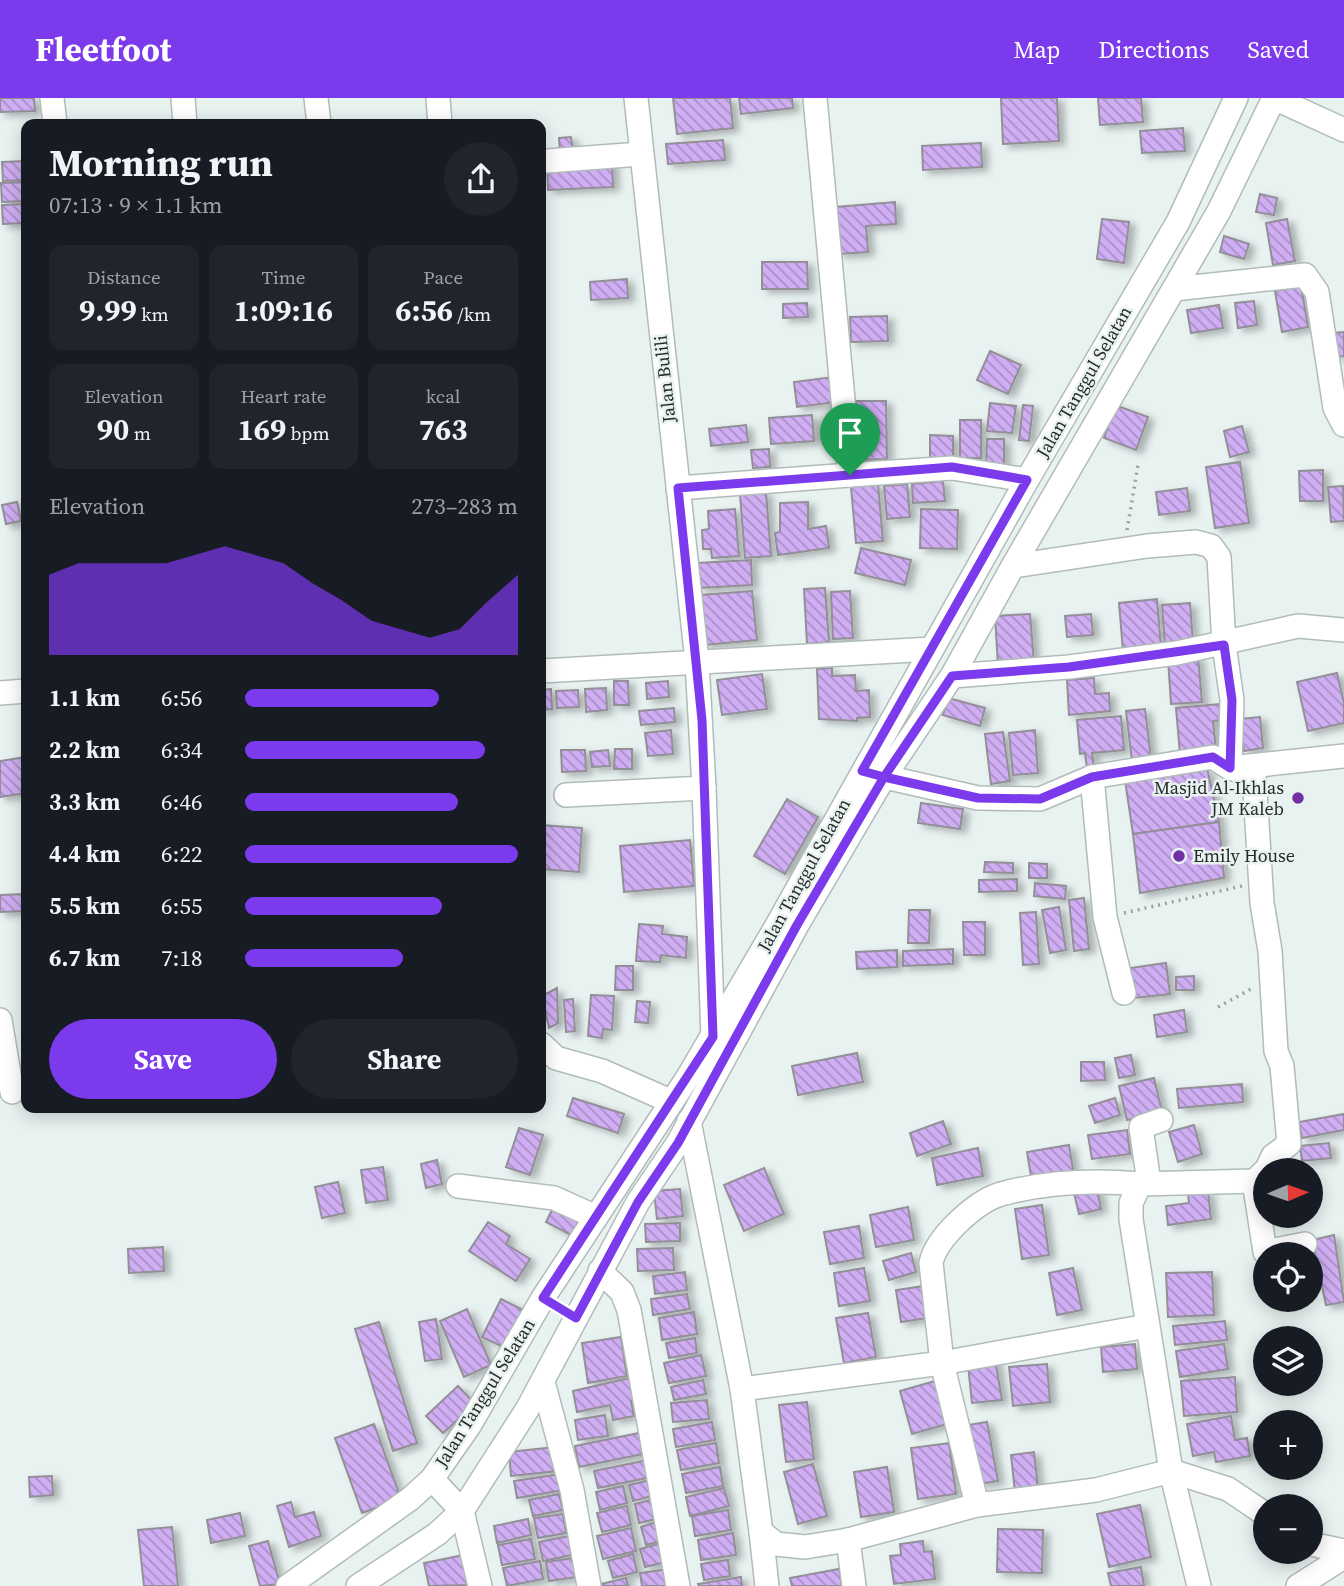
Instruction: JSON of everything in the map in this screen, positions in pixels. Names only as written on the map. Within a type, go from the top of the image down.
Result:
[{"type":"street","points":[[52,98],[54,119]]},
{"type":"street","points":[[183,98],[185,119]]},
{"type":"street","points":[[316,98],[318,119]]},
{"type":"street","points":[[438,98],[440,119]]},
{"type":"street","name":"Jalan Bulili","points":[[636,98],[697,660],[713,1037]]},
{"type":"street","points":[[815,98],[850,475]]},
{"type":"street","name":"Jalan Tanggul Selatan","points":[[288,1586],[384,1520],[432,1479],[482,1406],[543,1298],[713,1037],[1027,480],[1178,222],[1236,98]]},
{"type":"street","points":[[1274,98],[1344,130]]},
{"type":"street","name":"Jalan Tanggul Selatan","points":[[358,1586],[437,1534],[462,1511],[543,1382],[600,1271],[678,1143],[797,925],[884,777],[952,676],[1219,211],[1274,98]]},
{"type":"street","points":[[547,161],[641,154]]},
{"type":"street","points":[[1174,289],[1305,275],[1333,321],[1335,408],[1344,425]]},
{"type":"street","points":[[678,488],[952,467],[1027,480]]},
{"type":"street","points":[[1013,566],[1124,549],[1196,542],[1211,547],[1219,557],[1224,645],[1232,700],[1230,768]]},
{"type":"street","points":[[952,676],[1069,667],[1224,645],[1298,626],[1344,630]]},
{"type":"street","points":[[546,671],[697,660],[932,649]]},
{"type":"street","points":[[0,693],[21,691]]},
{"type":"street","points":[[1230,768],[1344,756]]},
{"type":"street","points":[[862,771],[978,798],[1013,800],[1040,799],[1092,777],[1213,757],[1230,768],[1254,775],[1276,1051],[1282,1066],[1289,1144],[1272,1158]]},
{"type":"street","points":[[1092,777],[1105,917],[1124,993]]},
{"type":"street","points":[[566,795],[704,788]]},
{"type":"street","points":[[0,1020],[13,1092]]},
{"type":"street","points":[[546,1049],[556,1058],[602,1071],[670,1101]]},
{"type":"street","points":[[1161,1120],[1141,1128],[1144,1183],[1131,1203],[1130,1219],[1171,1471],[1199,1586]]},
{"type":"street","points":[[689,1121],[742,1389],[767,1586]]},
{"type":"street","points":[[977,1505],[942,1363],[930,1264],[933,1251],[955,1223],[998,1195],[1059,1185],[1110,1181],[1144,1183],[1253,1175]]},
{"type":"street","points":[[458,1186],[554,1198],[596,1217]]},
{"type":"street","points":[[600,1271],[622,1292],[629,1310],[678,1586]]},
{"type":"street","points":[[543,1298],[576,1318]]},
{"type":"street","points":[[742,1389],[942,1363],[1147,1326]]},
{"type":"street","points":[[543,1382],[569,1477],[589,1586]]},
{"type":"street","points":[[761,1532],[776,1544],[806,1547],[848,1540],[977,1505],[1096,1490],[1171,1471],[1228,1489],[1253,1506]]},
{"type":"street","points":[[432,1479],[462,1511],[480,1586]]},
{"type":"street","points":[[848,1540],[853,1586]]},
{"type":"street","points":[[1323,1547],[1344,1551]]},
{"type":"street","points":[[1298,1586],[1344,1557]]},
{"type":"path","points":[[1124,549],[1138,465]]},
{"type":"path","points":[[1105,917],[1262,882]]},
{"type":"path","points":[[1218,1007],[1272,978]]},
{"type":"building","points":[[0,98],[34,98],[35,111],[0,112]]},
{"type":"building","points":[[673,98],[730,98],[733,128],[677,134]]},
{"type":"building","points":[[739,98],[792,98],[793,108],[741,114]]},
{"type":"building","points":[[1001,98],[1057,98],[1059,141],[1003,144]]},
{"type":"building","points":[[1098,98],[1141,98],[1143,122],[1100,125]]},
{"type":"building","points":[[1183,128],[1185,151],[1142,153],[1140,131]]},
{"type":"building","points":[[571,137],[573,151],[560,152],[559,138]]},
{"type":"building","points":[[723,140],[725,160],[668,164],[666,144]]},
{"type":"building","points":[[981,143],[982,167],[923,170],[922,146]]},
{"type":"building","points":[[612,160],[613,187],[548,190],[547,164]]},
{"type":"building","points":[[21,161],[21,180],[3,181],[2,162]]},
{"type":"building","points":[[21,182],[21,201],[2,202],[1,183]]},
{"type":"building","points":[[1260,194],[1277,198],[1274,215],[1256,212]]},
{"type":"building","points":[[895,202],[896,224],[866,226],[868,252],[838,254],[836,207]]},
{"type":"building","points":[[21,204],[21,223],[3,224],[2,205]]},
{"type":"building","points":[[1102,219],[1129,222],[1124,263],[1097,259]]},
{"type":"building","points":[[1287,219],[1295,261],[1273,265],[1266,223]]},
{"type":"building","points":[[1224,236],[1249,244],[1244,259],[1220,252]]},
{"type":"building","points":[[762,262],[807,262],[808,289],[762,289]]},
{"type":"building","points":[[627,279],[628,298],[591,300],[590,282]]},
{"type":"building","points":[[1301,286],[1308,327],[1282,332],[1275,291]]},
{"type":"building","points":[[1254,301],[1257,325],[1238,328],[1235,303]]},
{"type":"building","points":[[807,303],[808,317],[783,318],[783,304]]},
{"type":"building","points":[[1219,305],[1223,328],[1191,333],[1187,310]]},
{"type":"building","points":[[887,316],[888,341],[851,342],[850,317]]},
{"type":"building","points":[[1344,332],[1344,356],[1336,357],[1333,333]]},
{"type":"building","points":[[990,351],[1021,365],[1008,394],[977,380]]},
{"type":"building","points":[[833,377],[836,402],[797,407],[794,382]]},
{"type":"building","points":[[856,401],[886,401],[887,459],[857,460]]},
{"type":"building","points":[[990,403],[1016,406],[1012,433],[987,431]]},
{"type":"building","points":[[1023,405],[1033,406],[1029,441],[1019,440]]},
{"type":"building","points":[[1115,405],[1148,417],[1136,450],[1104,438]]},
{"type":"building","points":[[812,415],[814,441],[771,444],[769,418]]},
{"type":"building","points":[[960,420],[981,420],[981,458],[960,458]]},
{"type":"building","points":[[746,425],[748,442],[711,446],[709,429]]},
{"type":"building","points":[[1242,426],[1249,452],[1230,457],[1224,431]]},
{"type":"building","points":[[930,435],[953,436],[953,460],[930,460]]},
{"type":"building","points":[[987,439],[1004,439],[1004,467],[986,466]]},
{"type":"building","points":[[769,449],[770,467],[753,468],[751,450]]},
{"type":"building","points":[[1240,462],[1249,523],[1215,528],[1206,467]]},
{"type":"building","points":[[1323,470],[1323,501],[1300,501],[1299,471]]},
{"type":"building","points":[[943,481],[945,501],[913,503],[912,484]]},
{"type":"building","points":[[878,484],[883,541],[856,543],[851,487]]},
{"type":"building","points":[[907,484],[910,517],[887,519],[884,486]]},
{"type":"building","points":[[1343,486],[1344,521],[1331,522],[1328,487]]},
{"type":"building","points":[[1187,488],[1190,511],[1159,515],[1156,492]]},
{"type":"building","points":[[766,492],[771,556],[745,558],[740,494]]},
{"type":"building","points":[[17,502],[21,521],[6,524],[2,505]]},
{"type":"building","points":[[808,502],[808,529],[826,526],[829,548],[778,555],[775,533],[780,532],[780,503]]},
{"type":"building","points":[[735,509],[739,556],[712,558],[711,549],[703,549],[702,530],[709,529],[708,511]]},
{"type":"building","points":[[921,509],[958,510],[957,549],[920,548]]},
{"type":"building","points":[[861,548],[911,560],[905,585],[855,573]]},
{"type":"building","points":[[751,560],[752,585],[699,588],[698,563]]},
{"type":"building","points":[[825,588],[829,642],[807,644],[804,589]]},
{"type":"building","points":[[752,591],[757,640],[704,645],[700,595]]},
{"type":"building","points":[[850,591],[853,638],[833,639],[831,592]]},
{"type":"building","points":[[1157,599],[1161,648],[1123,651],[1119,603]]},
{"type":"building","points":[[1190,603],[1193,643],[1165,646],[1162,605]]},
{"type":"building","points":[[1030,614],[1034,663],[998,666],[995,616]]},
{"type":"building","points":[[1091,614],[1093,635],[1067,637],[1065,616]]},
{"type":"building","points":[[1198,657],[1202,702],[1171,704],[1168,659]]},
{"type":"building","points":[[832,668],[832,676],[855,675],[856,691],[869,690],[870,717],[857,718],[857,721],[819,719],[817,669]]},
{"type":"building","points":[[1337,673],[1344,703],[1344,723],[1308,731],[1297,682]]},
{"type":"building","points":[[762,674],[767,709],[722,715],[717,680]]},
{"type":"building","points":[[1094,678],[1095,694],[1109,693],[1110,711],[1069,715],[1067,680]]},
{"type":"building","points":[[614,681],[628,681],[629,705],[614,705]]},
{"type":"building","points":[[668,681],[669,697],[647,699],[646,683]]},
{"type":"building","points":[[606,688],[607,710],[586,712],[585,689]]},
{"type":"building","points":[[551,689],[552,709],[546,710],[546,690]]},
{"type":"building","points":[[578,690],[579,707],[557,708],[556,691]]},
{"type":"building","points":[[948,698],[985,708],[980,726],[943,715]]},
{"type":"building","points":[[1220,704],[1221,720],[1213,721],[1216,750],[1180,754],[1176,708]]},
{"type":"building","points":[[674,708],[675,722],[641,725],[639,711]]},
{"type":"building","points":[[1145,709],[1151,759],[1132,761],[1126,711]]},
{"type":"building","points":[[1121,716],[1124,750],[1092,753],[1094,768],[1087,768],[1085,753],[1080,754],[1077,720]]},
{"type":"building","points":[[1260,717],[1263,748],[1244,751],[1240,719]]},
{"type":"building","points":[[671,730],[673,754],[648,756],[645,733]]},
{"type":"building","points":[[1035,730],[1038,773],[1013,775],[1009,733]]},
{"type":"building","points":[[1003,732],[1010,781],[991,784],[985,734]]},
{"type":"building","points":[[615,749],[632,749],[632,769],[614,769]]},
{"type":"building","points":[[561,750],[585,750],[586,771],[562,772]]},
{"type":"building","points":[[608,750],[610,766],[592,767],[590,752]]},
{"type":"building","points":[[21,758],[21,794],[0,797],[0,761]]},
{"type":"building","points":[[1207,768],[1219,822],[1133,834],[1125,780]]},
{"type":"building","points":[[787,799],[818,817],[785,874],[754,856]]},
{"type":"building","points":[[921,803],[963,809],[960,829],[918,823]]},
{"type":"building","name":"Emily House","points":[[1219,822],[1224,878],[1140,893],[1133,834]]},
{"type":"building","points":[[546,825],[582,828],[579,872],[546,869]]},
{"type":"building","points":[[690,840],[694,886],[624,892],[620,846]]},
{"type":"building","points":[[985,862],[1013,863],[1013,873],[984,872]]},
{"type":"building","points":[[1029,863],[1047,864],[1047,878],[1029,878]]},
{"type":"building","points":[[1017,879],[1017,891],[979,892],[979,880]]},
{"type":"building","points":[[1035,883],[1066,886],[1065,899],[1034,896]]},
{"type":"building","points":[[21,894],[21,911],[0,912],[0,895]]},
{"type":"building","points":[[1084,898],[1089,949],[1074,951],[1069,900]]},
{"type":"building","points":[[1059,907],[1066,950],[1050,953],[1042,910]]},
{"type":"building","points":[[909,910],[930,910],[929,943],[908,943]]},
{"type":"building","points":[[1036,912],[1039,964],[1023,965],[1020,913]]},
{"type":"building","points":[[963,922],[985,922],[985,955],[964,955]]},
{"type":"building","points":[[639,924],[663,926],[662,934],[687,937],[686,958],[661,955],[660,962],[636,961]]},
{"type":"building","points":[[953,949],[953,964],[903,966],[903,951]]},
{"type":"building","points":[[897,950],[897,967],[857,969],[856,952]]},
{"type":"building","points":[[1166,963],[1170,994],[1134,998],[1130,968]]},
{"type":"building","points":[[616,966],[633,966],[633,990],[615,990]]},
{"type":"building","points":[[1194,976],[1194,990],[1176,990],[1176,977]]},
{"type":"building","points":[[557,988],[558,1023],[549,1028],[546,1014],[546,994]]},
{"type":"building","points":[[591,995],[614,996],[612,1030],[603,1029],[602,1038],[588,1036]]},
{"type":"building","points":[[573,999],[575,1031],[566,1032],[564,1000]]},
{"type":"building","points":[[637,1001],[650,1002],[648,1023],[635,1022]]},
{"type":"building","points":[[1184,1010],[1187,1032],[1157,1037],[1154,1015]]},
{"type":"building","points":[[857,1053],[863,1082],[798,1095],[792,1066]]},
{"type":"building","points":[[1131,1055],[1135,1075],[1119,1078],[1115,1058]]},
{"type":"building","points":[[1081,1062],[1104,1062],[1105,1080],[1081,1081]]},
{"type":"building","points":[[1154,1078],[1162,1112],[1127,1120],[1119,1086]]},
{"type":"building","points":[[1242,1084],[1243,1102],[1179,1108],[1177,1089]]},
{"type":"building","points":[[573,1098],[624,1114],[618,1133],[567,1116]]},
{"type":"building","points":[[1115,1098],[1120,1115],[1095,1123],[1089,1106]]},
{"type":"building","points":[[1344,1114],[1344,1130],[1302,1138],[1299,1122]]},
{"type":"building","points":[[943,1121],[951,1144],[917,1156],[910,1133]]},
{"type":"building","points":[[1194,1125],[1202,1154],[1178,1162],[1169,1132]]},
{"type":"building","points":[[519,1128],[543,1135],[530,1175],[506,1167]]},
{"type":"building","points":[[1127,1130],[1130,1154],[1092,1159],[1088,1135]]},
{"type":"building","points":[[1329,1143],[1331,1158],[1302,1158],[1300,1146]]},
{"type":"building","points":[[1069,1145],[1074,1175],[1032,1182],[1027,1152]]},
{"type":"building","points":[[978,1148],[983,1176],[937,1185],[932,1158]]},
{"type":"building","points":[[437,1160],[442,1184],[426,1188],[421,1164]]},
{"type":"building","points":[[383,1167],[388,1200],[366,1203],[361,1170]]},
{"type":"building","points":[[764,1168],[784,1214],[744,1231],[724,1185]]},
{"type":"building","points":[[338,1182],[345,1213],[322,1218],[315,1187]]},
{"type":"building","points":[[1097,1188],[1101,1209],[1079,1214],[1074,1193]]},
{"type":"building","points":[[680,1189],[683,1216],[657,1219],[654,1191]]},
{"type":"building","points":[[1208,1191],[1211,1219],[1168,1225],[1166,1206],[1189,1203],[1188,1194]]},
{"type":"building","points":[[1042,1205],[1049,1255],[1022,1259],[1015,1209]]},
{"type":"building","points":[[908,1207],[914,1240],[876,1247],[870,1215]]},
{"type":"building","points":[[553,1208],[578,1222],[571,1235],[546,1222]]},
{"type":"building","points":[[488,1222],[510,1236],[506,1244],[530,1259],[516,1281],[469,1251]]},
{"type":"building","points":[[680,1223],[680,1241],[646,1242],[645,1224]]},
{"type":"building","points":[[859,1226],[864,1258],[830,1264],[824,1232]]},
{"type":"building","points":[[1334,1235],[1344,1302],[1326,1305],[1323,1291],[1323,1242],[1312,1240]]},
{"type":"building","points":[[163,1247],[164,1271],[129,1273],[128,1249]]},
{"type":"building","points":[[673,1248],[674,1270],[638,1271],[637,1249]]},
{"type":"building","points":[[911,1253],[916,1272],[889,1280],[883,1261]]},
{"type":"building","points":[[864,1268],[870,1301],[839,1306],[834,1273]]},
{"type":"building","points":[[1073,1268],[1082,1310],[1057,1315],[1049,1273]]},
{"type":"building","points":[[685,1272],[687,1290],[655,1294],[653,1276]]},
{"type":"building","points":[[1212,1272],[1214,1315],[1168,1317],[1166,1273]]},
{"type":"building","points":[[924,1286],[928,1318],[901,1322],[896,1290]]},
{"type":"building","points":[[687,1294],[690,1309],[653,1315],[651,1299]]},
{"type":"building","points":[[501,1299],[523,1310],[505,1348],[482,1337]]},
{"type":"building","points":[[467,1309],[491,1365],[464,1377],[440,1321]]},
{"type":"building","points":[[694,1312],[697,1334],[662,1340],[659,1318]]},
{"type":"building","points":[[868,1313],[876,1357],[844,1363],[836,1318]]},
{"type":"building","points":[[436,1319],[442,1359],[425,1361],[419,1322]]},
{"type":"building","points":[[1225,1321],[1227,1340],[1175,1345],[1173,1326]]},
{"type":"building","points":[[379,1322],[417,1443],[393,1451],[355,1329]]},
{"type":"building","points":[[621,1337],[627,1376],[588,1383],[582,1343]]},
{"type":"building","points":[[695,1338],[697,1353],[669,1358],[666,1343]]},
{"type":"building","points":[[1135,1344],[1137,1369],[1103,1372],[1101,1347]]},
{"type":"building","points":[[1224,1344],[1228,1369],[1180,1377],[1176,1351]]},
{"type":"building","points":[[701,1355],[706,1376],[669,1383],[664,1363]]},
{"type":"building","points":[[995,1359],[1002,1400],[972,1403],[968,1365]]},
{"type":"building","points":[[1047,1364],[1050,1402],[1013,1406],[1009,1367]]},
{"type":"building","points":[[634,1377],[639,1399],[631,1401],[634,1416],[613,1420],[610,1405],[577,1412],[573,1391]]},
{"type":"building","points":[[1235,1377],[1237,1412],[1184,1416],[1181,1381]]},
{"type":"building","points":[[703,1380],[706,1394],[674,1400],[671,1387]]},
{"type":"building","points":[[935,1381],[947,1424],[912,1434],[900,1391]]},
{"type":"building","points":[[458,1386],[475,1404],[443,1433],[426,1416]]},
{"type":"building","points":[[707,1400],[709,1419],[673,1422],[671,1403]]},
{"type":"building","points":[[807,1402],[814,1459],[786,1462],[779,1405]]},
{"type":"building","points":[[605,1415],[608,1436],[578,1440],[575,1420]]},
{"type":"building","points":[[1231,1416],[1235,1440],[1247,1438],[1250,1456],[1216,1462],[1214,1452],[1193,1456],[1187,1424]]},
{"type":"building","points":[[712,1422],[715,1440],[676,1447],[673,1429]]},
{"type":"building","points":[[987,1422],[998,1481],[979,1484],[968,1425]]},
{"type":"building","points":[[374,1424],[401,1499],[362,1513],[335,1438]]},
{"type":"building","points":[[639,1433],[643,1454],[579,1467],[575,1446]]},
{"type":"building","points":[[716,1443],[719,1463],[681,1470],[677,1450]]},
{"type":"building","points":[[949,1443],[956,1494],[918,1499],[911,1448]]},
{"type":"building","points":[[555,1447],[558,1471],[511,1476],[509,1452]]},
{"type":"building","points":[[1034,1452],[1038,1489],[1015,1492],[1011,1455]]},
{"type":"building","points":[[648,1460],[652,1477],[598,1488],[594,1471]]},
{"type":"building","points":[[813,1464],[827,1516],[798,1524],[784,1472]]},
{"type":"building","points":[[720,1467],[723,1486],[686,1493],[682,1474]]},
{"type":"building","points":[[887,1467],[894,1512],[861,1517],[854,1472]]},
{"type":"building","points":[[561,1474],[564,1490],[517,1498],[514,1481]]},
{"type":"building","points":[[52,1476],[53,1495],[30,1497],[29,1477]]},
{"type":"building","points":[[651,1480],[655,1495],[633,1501],[629,1485]]},
{"type":"building","points":[[623,1486],[627,1503],[600,1510],[596,1492]]},
{"type":"building","points":[[724,1488],[729,1506],[690,1516],[686,1497]]},
{"type":"building","points":[[559,1494],[563,1510],[533,1516],[529,1500]]},
{"type":"building","points":[[655,1499],[660,1518],[639,1523],[635,1504]]},
{"type":"building","points":[[291,1502],[295,1517],[314,1512],[321,1536],[289,1547],[277,1506]]},
{"type":"building","points":[[1140,1505],[1151,1557],[1109,1567],[1097,1514]]},
{"type":"building","points":[[627,1506],[631,1525],[602,1532],[597,1513]]},
{"type":"building","points":[[728,1510],[731,1530],[695,1536],[692,1516]]},
{"type":"building","points":[[240,1513],[245,1536],[211,1543],[207,1520]]},
{"type":"building","points":[[563,1514],[566,1533],[538,1538],[534,1518]]},
{"type":"building","points":[[528,1519],[531,1535],[497,1543],[494,1526]]},
{"type":"building","points":[[660,1521],[665,1540],[646,1545],[641,1527]]},
{"type":"building","points":[[172,1527],[178,1586],[144,1586],[138,1530]]},
{"type":"building","points":[[631,1528],[636,1551],[603,1559],[597,1536]]},
{"type":"building","points":[[998,1529],[1043,1530],[1042,1573],[997,1572]]},
{"type":"building","points":[[733,1533],[736,1555],[701,1560],[698,1540]]},
{"type":"building","points":[[569,1536],[572,1555],[543,1561],[539,1542]]},
{"type":"building","points":[[531,1539],[535,1559],[502,1565],[498,1545]]},
{"type":"building","points":[[268,1541],[280,1584],[260,1586],[249,1546]]},
{"type":"building","points":[[923,1541],[924,1552],[932,1551],[935,1579],[894,1584],[890,1556],[901,1555],[900,1544]]},
{"type":"building","points":[[665,1542],[670,1561],[645,1567],[640,1549]]},
{"type":"building","points":[[633,1554],[637,1572],[613,1578],[608,1561]]},
{"type":"building","points":[[464,1555],[470,1585],[429,1586],[424,1563]]},
{"type":"building","points":[[574,1558],[576,1577],[549,1581],[546,1562]]},
{"type":"building","points":[[728,1560],[730,1576],[704,1580],[701,1564]]},
{"type":"building","points":[[540,1561],[543,1579],[507,1586],[503,1568]]},
{"type":"building","points":[[1141,1567],[1144,1586],[1111,1586],[1108,1573]]},
{"type":"building","points":[[669,1569],[671,1586],[642,1586],[640,1573]]},
{"type":"building","points":[[839,1569],[842,1586],[792,1586],[790,1578]]},
{"type":"building","points":[[741,1577],[742,1586],[698,1584]]},
{"type":"building","points":[[626,1578],[628,1586],[601,1586],[601,1584]]},
{"type":"place","name":"Masjid Al-Ikhlas JM Kaleb","points":[[1298,798]]},
{"type":"place","name":"Emily House","points":[[1179,856]]},
{"type":"route","points":[[850,475],[678,488],[702,720],[713,1037],[543,1298],[576,1318],[638,1202],[678,1143],[797,925],[884,777],[978,798],[1013,800],[1040,799],[1092,777],[1213,757],[1230,768],[1232,700],[1224,645],[1069,667],[952,676],[884,777],[862,771],[1027,480],[952,467],[850,475]]}]
